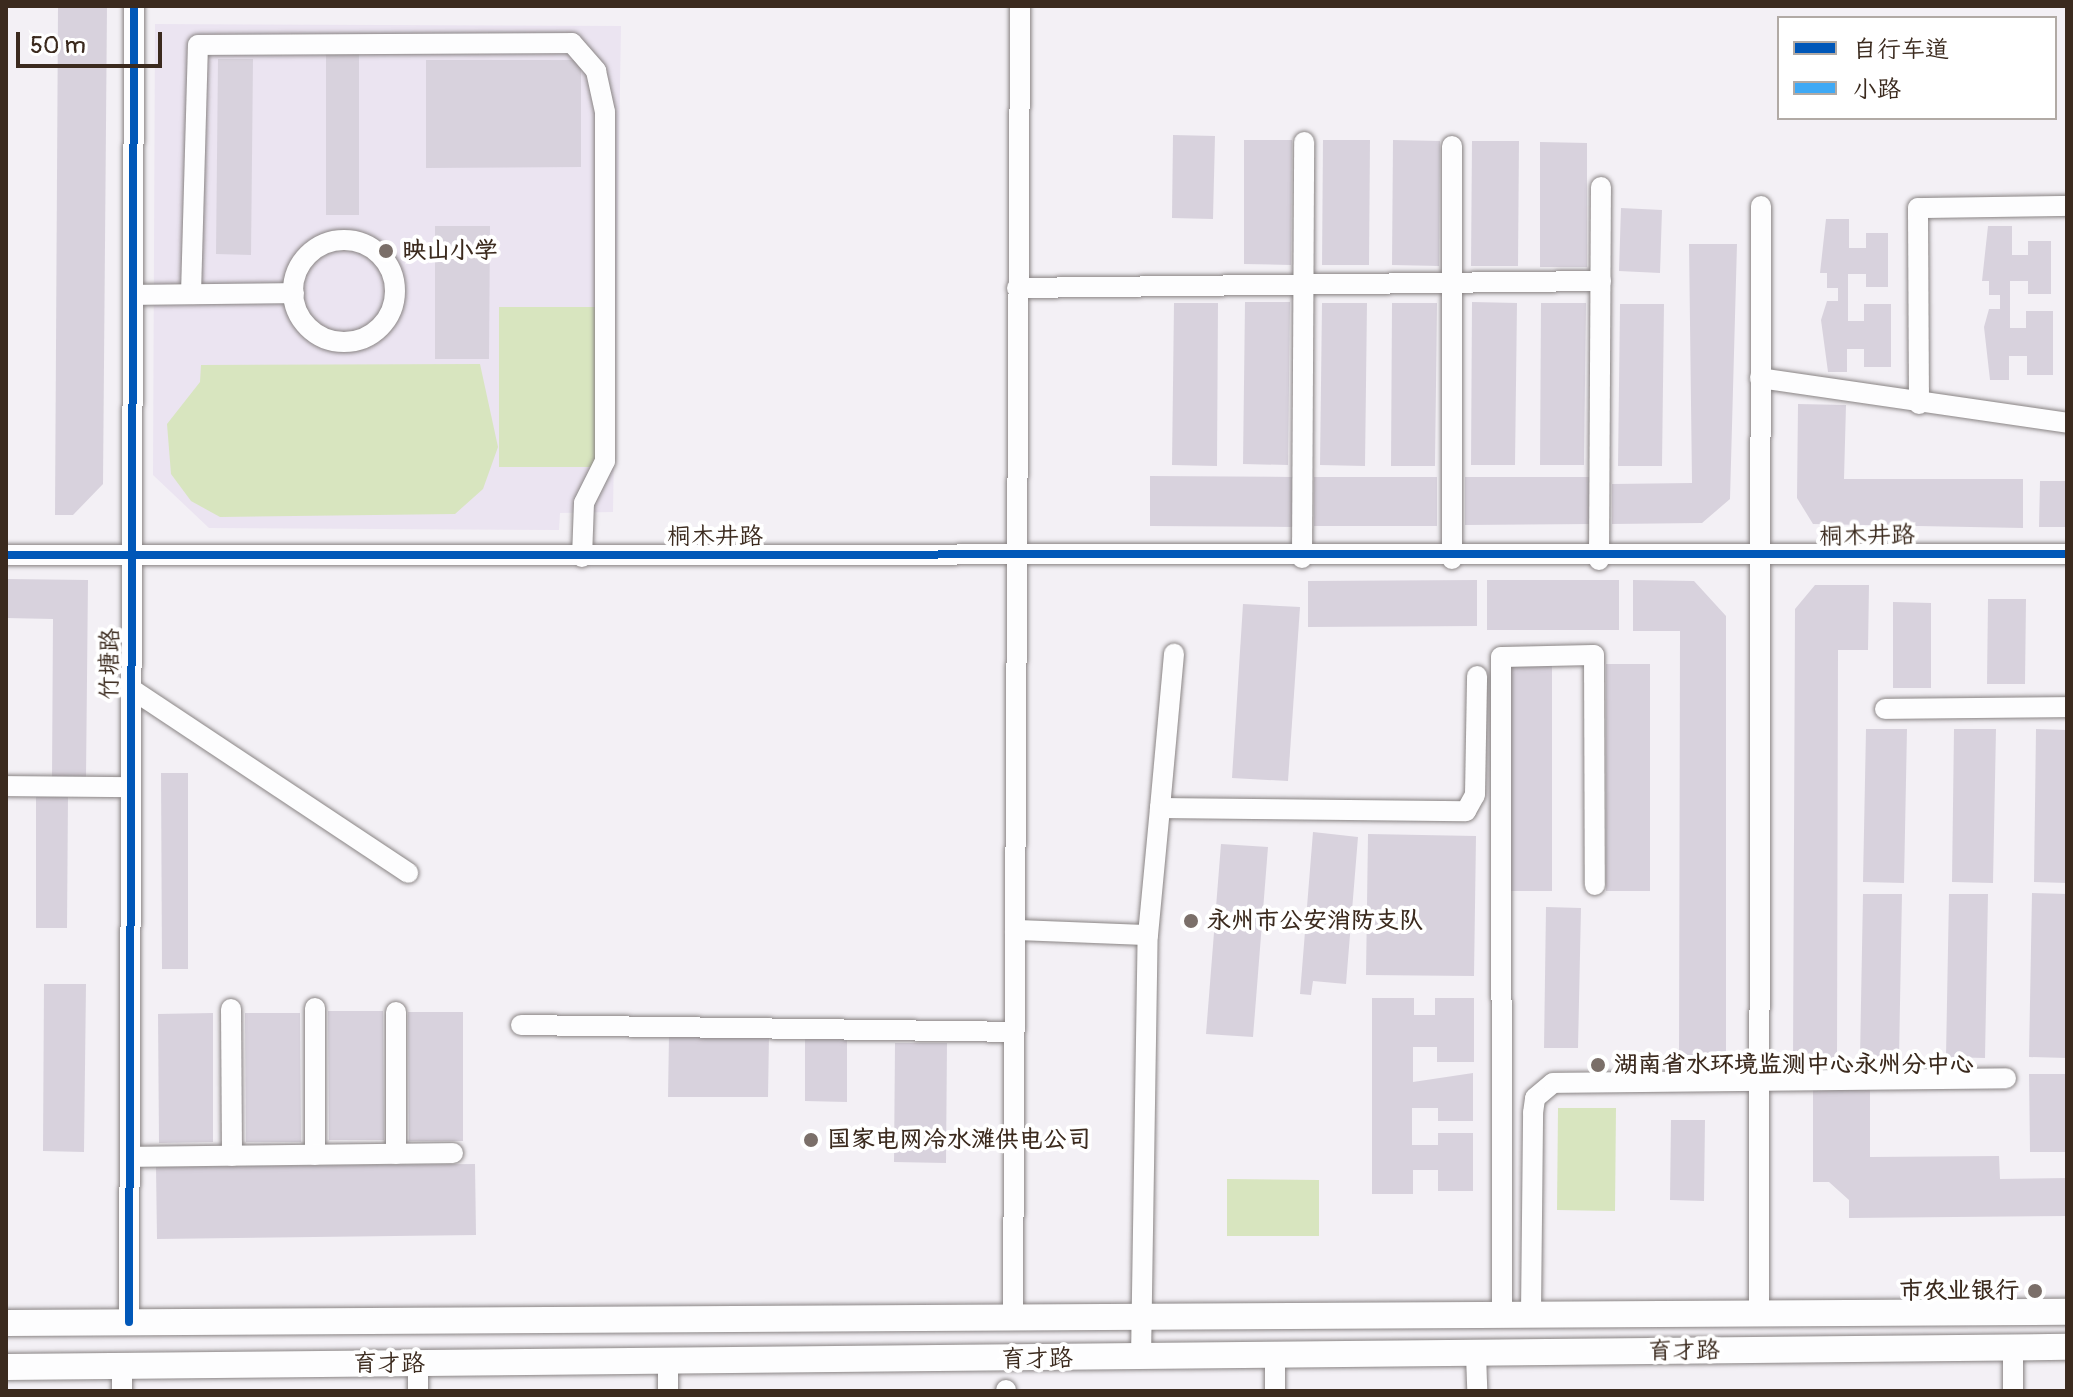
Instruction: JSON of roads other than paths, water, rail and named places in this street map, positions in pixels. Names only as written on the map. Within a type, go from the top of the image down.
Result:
[{"type":"main road","name":"育才路","points":[[6,1323],[1013,1313],[2067,1312]]},
{"type":"main road","name":"育才路","points":[[6,1367],[122,1378],[418,1363],[2067,1347]]},
{"type":"street","name":"竹塘路","points":[[129,1322],[128,787],[134,6]]},
{"type":"street","points":[[1013,1313],[1020,6]]},
{"type":"street","points":[[191,294],[198,45],[572,43],[596,71],[605,112],[605,461],[584,503],[582,557]]},
{"type":"street","points":[[1302,558],[1304,142]]},
{"type":"street","points":[[1452,146],[1452,559]]},
{"type":"street","points":[[1599,560],[1601,187]]},
{"type":"street","points":[[1759,1313],[1761,206]]},
{"type":"street","points":[[1919,404],[1918,208],[2067,206]]},
{"type":"street","points":[[335,240],[368,245],[395,285],[388,317],[377,331],[345,342],[313,332],[294,293],[307,256],[335,240]]},
{"type":"street","points":[[1017,288],[1601,281]]},
{"type":"street","points":[[134,295],[294,293]]},
{"type":"street","points":[[1760,378],[1919,404],[2067,423]]},
{"type":"street","name":"桐木井路","points":[[6,555],[1599,560],[2067,554]]},
{"type":"street","points":[[1141,1358],[1148,935],[1174,654]]},
{"type":"street","points":[[1502,1313],[1501,657],[1594,655],[1595,885]]},
{"type":"street","points":[[1160,808],[1466,811],[1475,795],[1477,676]]},
{"type":"street","points":[[130,688],[408,873]]},
{"type":"street","points":[[1885,709],[2067,707]]},
{"type":"street","points":[[6,786],[128,787]]},
{"type":"street","points":[[1015,930],[1148,935]]},
{"type":"street","points":[[315,1008],[315,1155]]},
{"type":"street","points":[[231,1009],[232,1156]]},
{"type":"street","points":[[396,1012],[396,1154]]},
{"type":"street","points":[[521,1025],[1014,1032]]},
{"type":"street","points":[[1531,1313],[1533,1113],[1542,1089],[1569,1082],[2006,1078]]},
{"type":"street","points":[[130,1157],[453,1153]]},
{"type":"street","points":[[2013,1347],[2013,1391]]},
{"type":"street","points":[[1476,1354],[1477,1391]]},
{"type":"street","points":[[1275,1356],[1275,1391]]},
{"type":"street","points":[[668,1362],[668,1391]]},
{"type":"street","points":[[418,1363],[418,1391]]},
{"type":"place","name":"映山小学","points":[[386,251]]},
{"type":"place","name":"永州市公安消防支队","points":[[1191,921]]},
{"type":"place","name":"湖南省水环境监测中心永州分中心","points":[[1598,1065]]},
{"type":"place","name":"国家电网冷水滩供电公司","points":[[811,1140]]},
{"type":"place","name":"市农业银行","points":[[2035,1291]]}]
